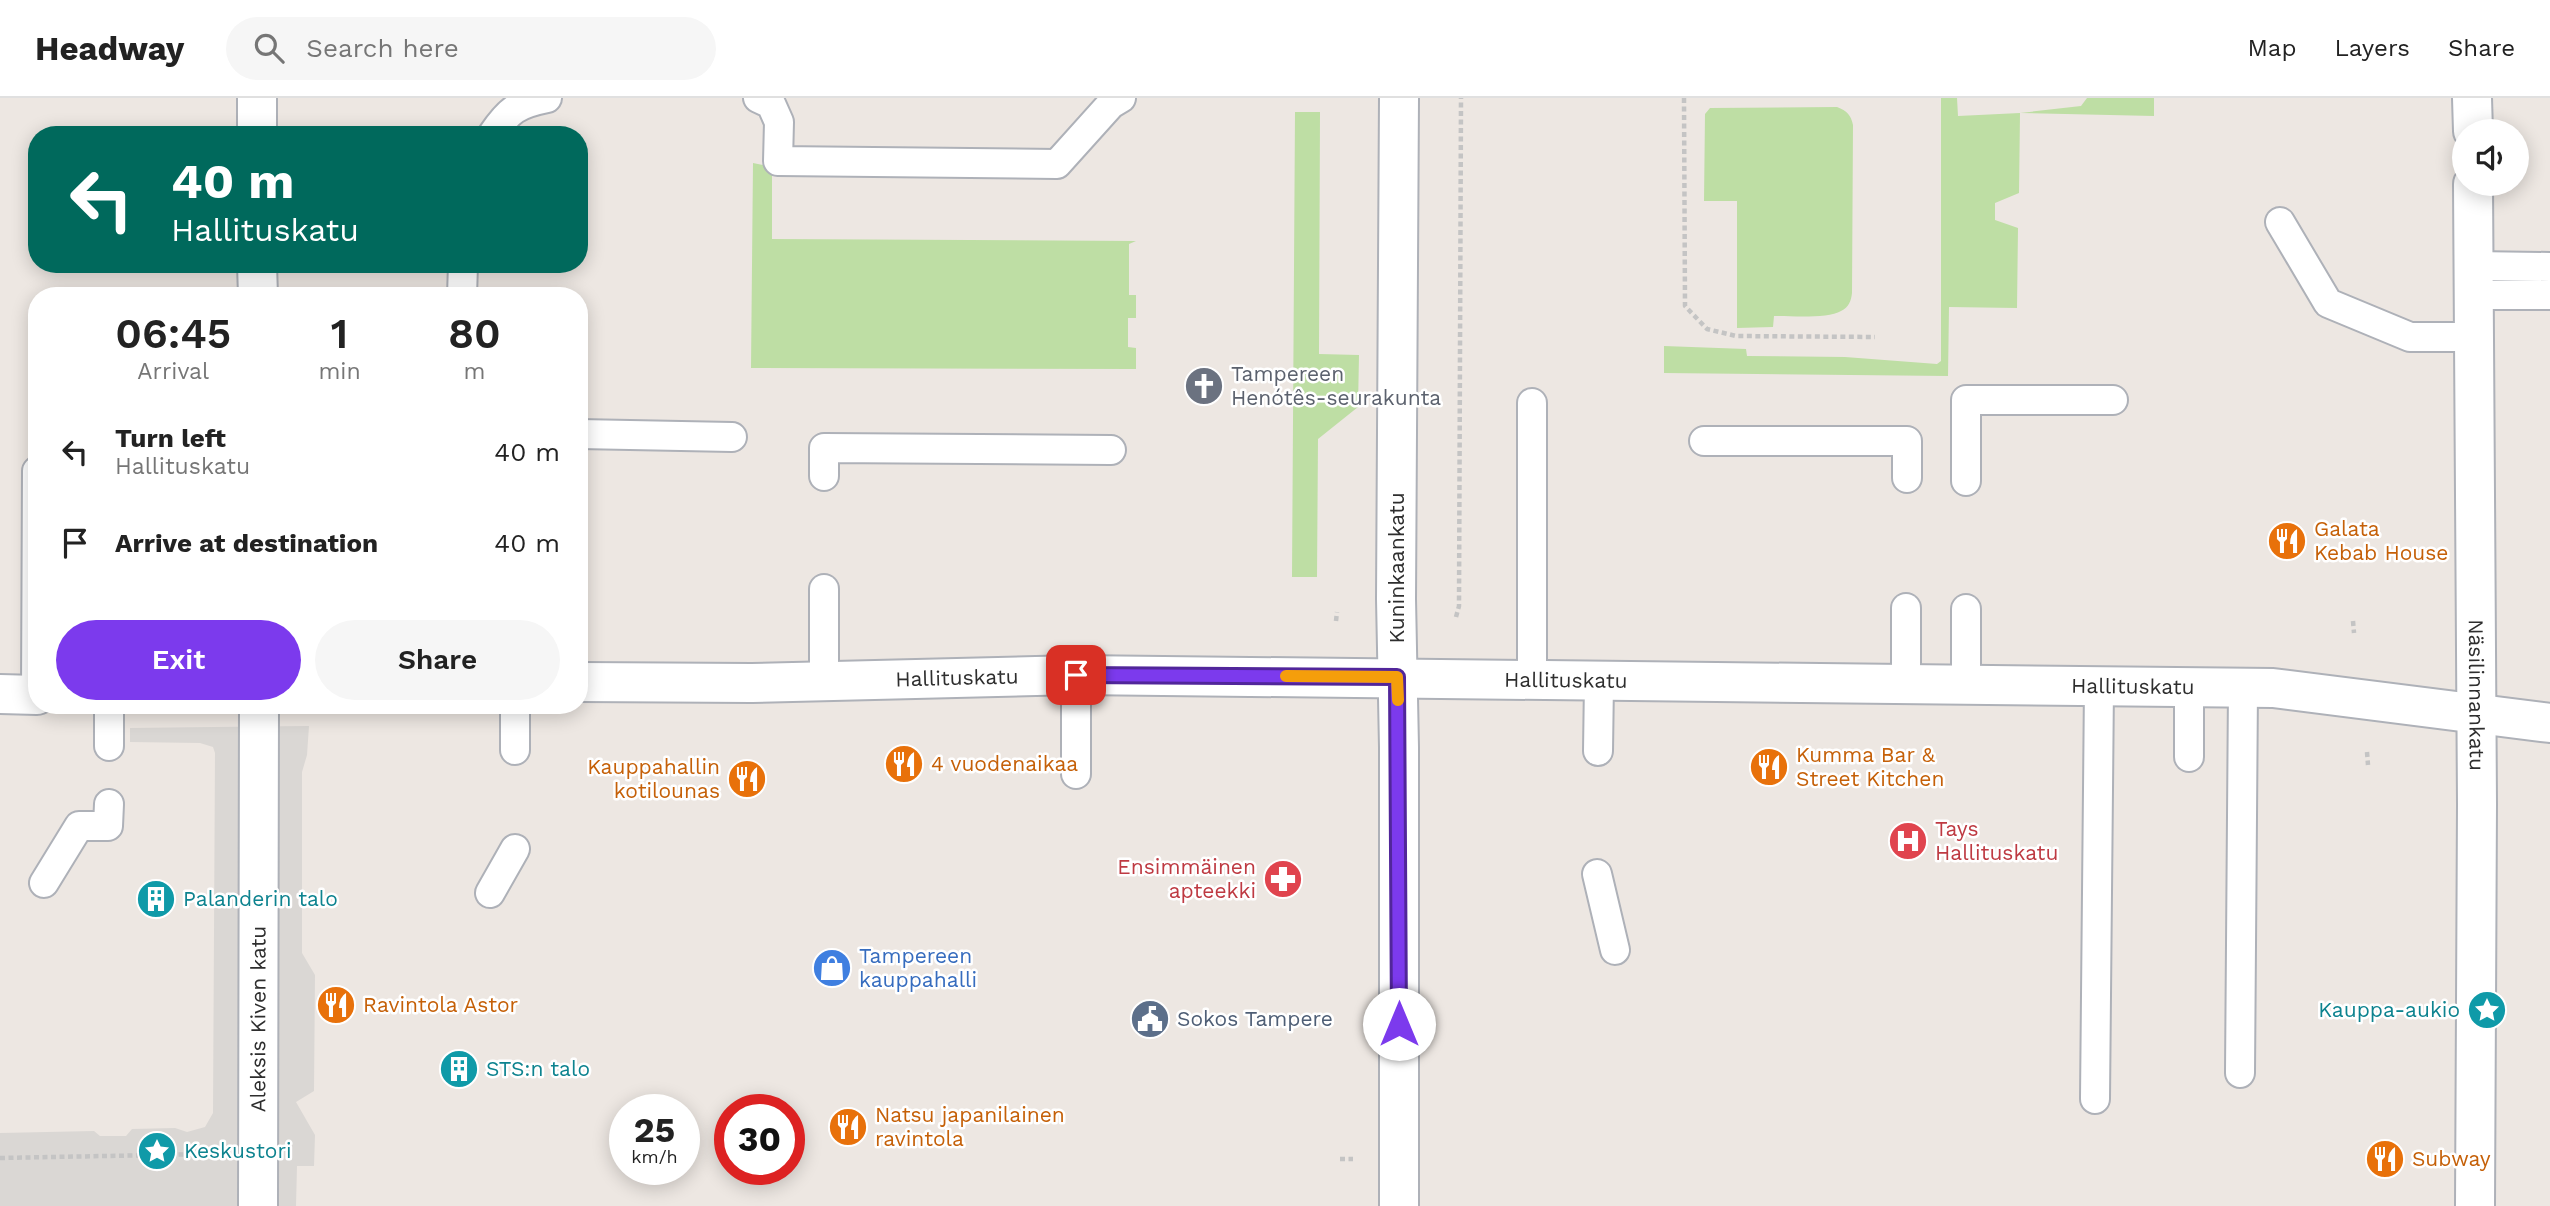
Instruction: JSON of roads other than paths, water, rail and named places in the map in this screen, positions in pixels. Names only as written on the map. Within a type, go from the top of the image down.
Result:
[{"type":"street","points":[[257,98],[257,126]]},
{"type":"street","name":"Kuninkaankatu","points":[[1399,98],[1399,1206]]},
{"type":"street","points":[[2472,98],[2473,119]]},
{"type":"street","name":"Näsilinnankatu","points":[[2473,196],[2475,1206]]},
{"type":"street","name":"Hallituskatu","points":[[588,682],[824,681],[1076,675],[2273,688],[2550,723]]},
{"type":"street","points":[[0,694],[28,695]]},
{"type":"street","name":"Aleksis Kiven katu","points":[[258,1206],[259,714]]},
{"type":"lane","points":[[498,126],[506,114],[524,103],[547,98]]},
{"type":"lane","points":[[758,98],[771,104],[779,122],[778,161],[1057,164],[1111,104],[1121,98]]},
{"type":"lane","points":[[2280,222],[2328,303],[2410,337],[2474,337]]},
{"type":"lane","points":[[2473,280],[2550,267]]},
{"type":"lane","points":[[2473,280],[2550,295]]},
{"type":"lane","points":[[1966,481],[1966,400],[2113,400]]},
{"type":"lane","points":[[1532,403],[1532,681]]},
{"type":"lane","points":[[588,435],[732,438]]},
{"type":"lane","points":[[1704,440],[1907,441],[1907,478]]},
{"type":"lane","points":[[824,476],[824,448],[1111,450]]},
{"type":"lane","points":[[824,589],[824,681]]},
{"type":"lane","points":[[1906,608],[1906,685]]},
{"type":"lane","points":[[1966,609],[1966,685]]},
{"type":"lane","points":[[1076,675],[1076,774]]},
{"type":"lane","points":[[1598,751],[1599,682]]},
{"type":"lane","points":[[2095,1099],[2099,686]]},
{"type":"lane","points":[[2189,688],[2189,757]]},
{"type":"lane","points":[[2240,1073],[2243,688]]},
{"type":"lane","points":[[109,714],[109,746]]},
{"type":"lane","points":[[515,714],[515,750]]},
{"type":"lane","points":[[44,883],[79,827],[108,827],[109,804]]},
{"type":"lane","points":[[490,893],[515,849]]},
{"type":"lane","points":[[1597,874],[1615,950]]},
{"type":"place","name":"Tampereen Henótês-seurakunta","points":[[1204,386]]},
{"type":"place","name":"Galata Kebab House","points":[[2287,541]]},
{"type":"place","name":"4 vuodenaikaa","points":[[904,764]]},
{"type":"place","name":"Kumma Bar & Street Kitchen","points":[[1769,767]]},
{"type":"place","name":"Kauppahallin kotilounas","points":[[747,779]]},
{"type":"place","name":"Tays Hallituskatu","points":[[1908,841]]},
{"type":"place","name":"Ensimmäinen apteekki","points":[[1283,879]]},
{"type":"place","name":"Palanderin talo","points":[[156,899]]},
{"type":"place","name":"Tampereen kauppahalli","points":[[832,968]]},
{"type":"place","name":"Ravintola Astor","points":[[336,1005]]},
{"type":"place","name":"Kauppa-aukio","points":[[2487,1010]]},
{"type":"place","name":"Sokos Tampere","points":[[1150,1019]]},
{"type":"place","name":"STS:n talo","points":[[459,1069]]},
{"type":"place","name":"Natsu japanilainen ravintola","points":[[848,1127]]},
{"type":"place","name":"Keskustori","points":[[157,1151]]},
{"type":"place","name":"Subway","points":[[2385,1159]]}]
